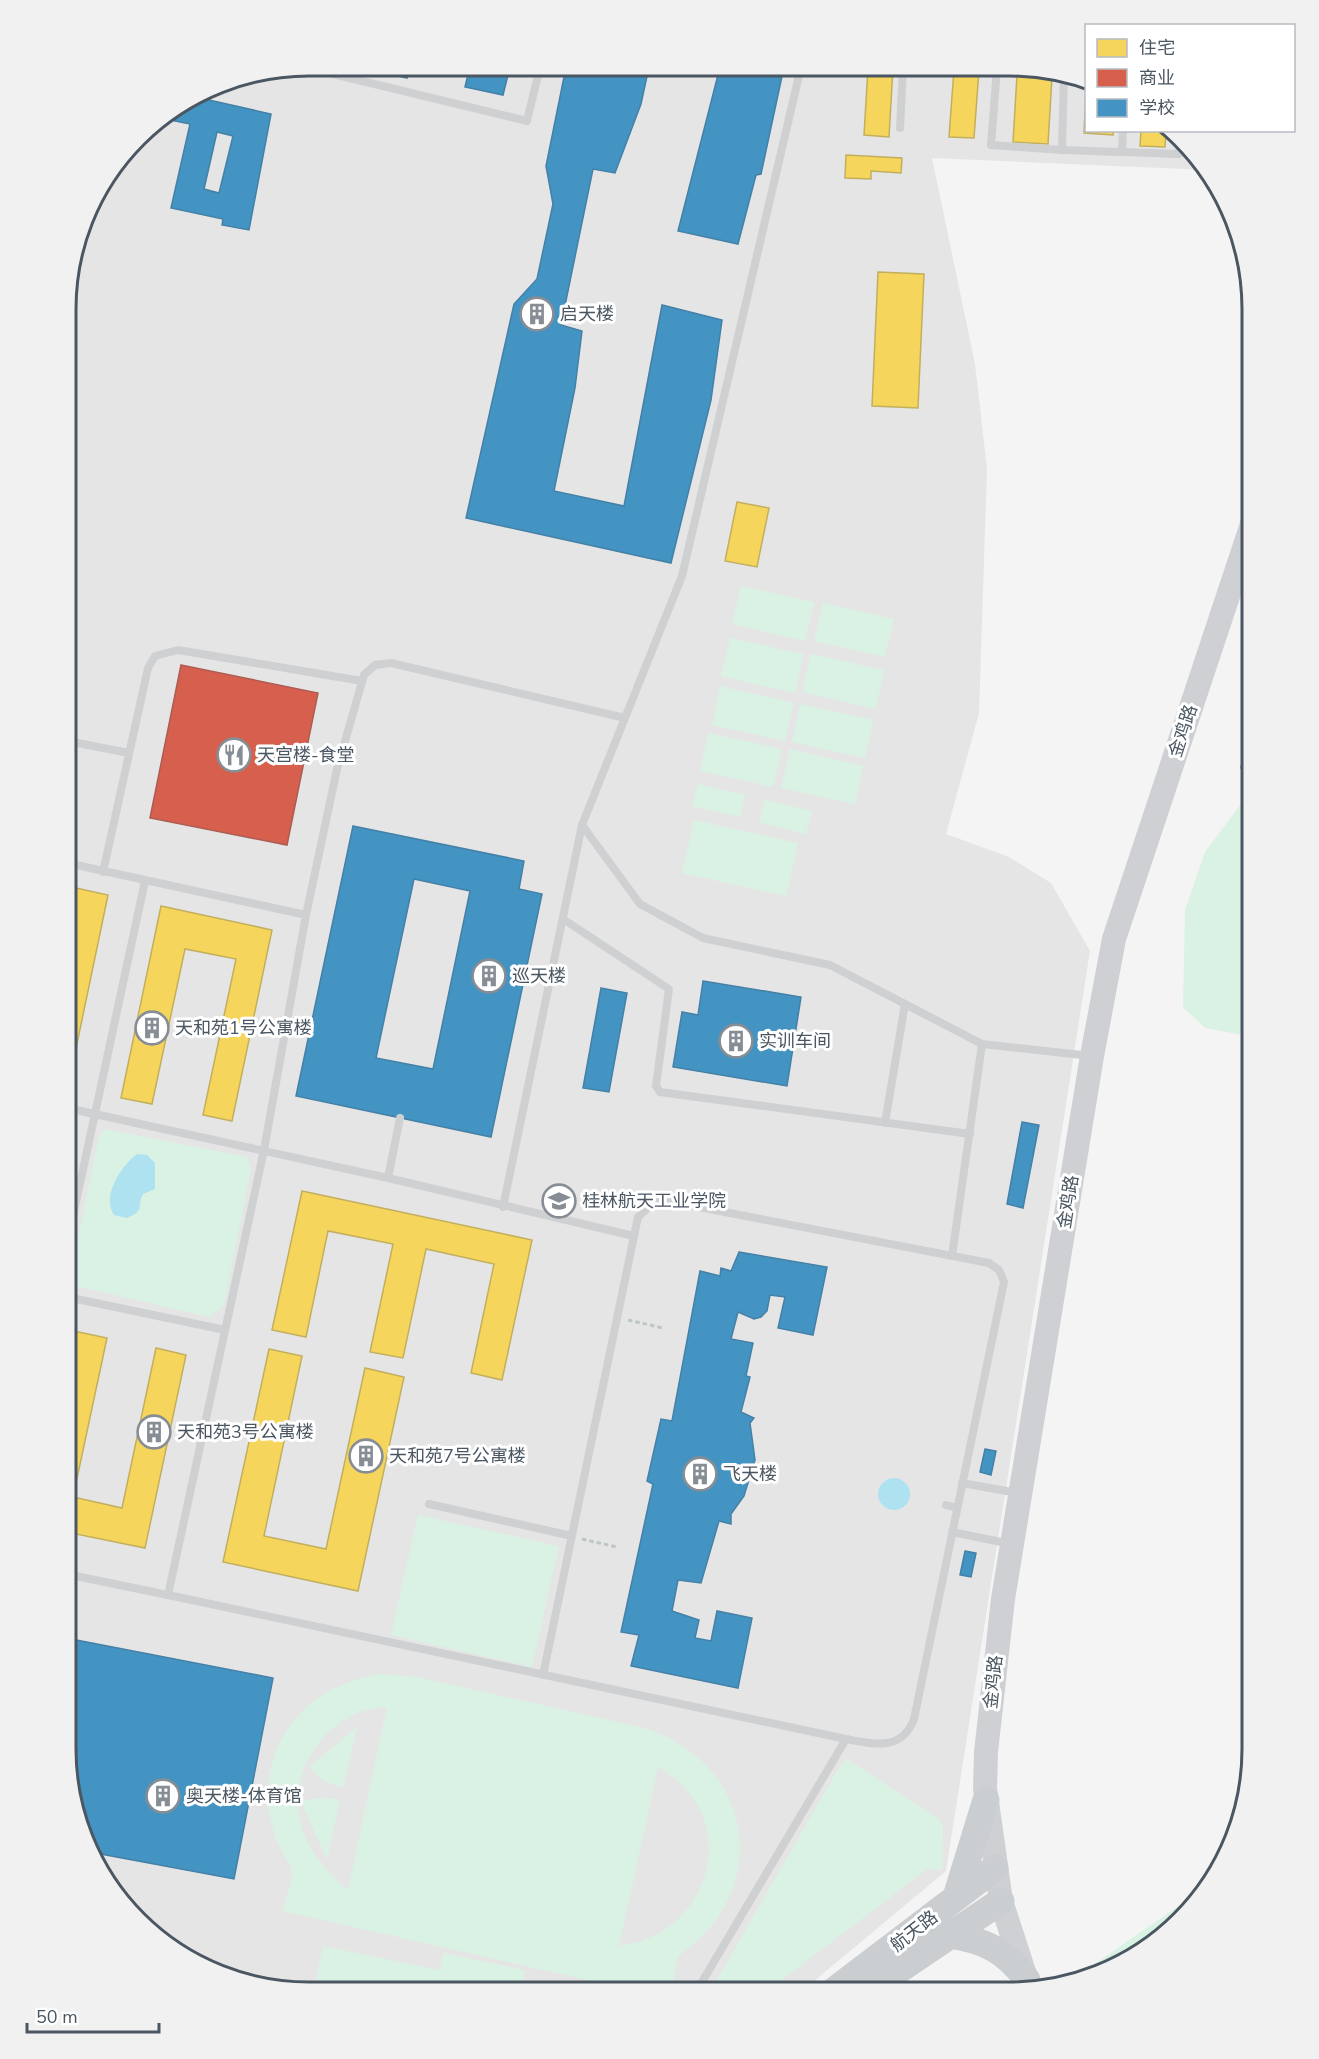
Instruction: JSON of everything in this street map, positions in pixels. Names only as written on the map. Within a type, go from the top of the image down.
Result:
[{"type":"main road","name":"金鸡路","points":[[1027,1982],[1001,1901],[986,1800],[988,1730],[1012,1544],[1092,1056],[1114,939],[1242,554]]},
{"type":"main road","points":[[956,1897],[986,1800]]},
{"type":"main road","name":"航天路","points":[[845,1982],[995,1868]]},
{"type":"main road","name":"航天路","points":[[881,1982],[1001,1901]]},
{"type":"main road","points":[[949,1935],[979,1940],[996,1948],[1008,1956],[1026,1982]]},
{"type":"lane","points":[[341,76],[527,121],[538,76]]},
{"type":"lane","points":[[503,1207],[582,825],[682,576],[799,76]]},
{"type":"lane","points":[[900,128],[903,76]]},
{"type":"lane","points":[[996,76],[992,145],[1179,154],[1179,150]]},
{"type":"lane","points":[[1062,150],[1064,83]]},
{"type":"lane","points":[[1122,152],[1123,132]]},
{"type":"lane","points":[[103,872],[148,668],[152,660],[160,653],[178,650],[362,681]]},
{"type":"lane","points":[[168,1595],[264,1150],[306,915],[337,769],[362,681],[375,665],[391,663],[625,718]]},
{"type":"lane","points":[[76,743],[129,753]]},
{"type":"lane","points":[[582,825],[631,894],[652,913],[714,941],[830,965],[982,1044],[1092,1056]]},
{"type":"lane","points":[[76,865],[306,915]]},
{"type":"lane","points":[[76,1202],[145,881]]},
{"type":"lane","points":[[562,919],[669,989],[656,1086],[660,1092],[970,1134]]},
{"type":"lane","points":[[885,1123],[905,1004]]},
{"type":"lane","points":[[952,1256],[982,1044]]},
{"type":"lane","points":[[76,1110],[388,1178],[503,1207],[634,1236]]},
{"type":"lane","points":[[388,1178],[400,1118]]},
{"type":"lane","points":[[76,1576],[168,1595],[543,1675],[846,1739],[886,1745],[900,1738],[912,1725],[1004,1282],[995,1266],[657,1199],[638,1217],[543,1675]]},
{"type":"lane","points":[[76,1299],[225,1330]]},
{"type":"lane","points":[[963,1483],[1021,1493]]},
{"type":"lane","points":[[429,1504],[572,1536]]},
{"type":"lane","points":[[946,1505],[957,1508]]},
{"type":"lane","points":[[952,1532],[1012,1544]]},
{"type":"lane","points":[[702,1982],[846,1739]]},
{"type":"path","points":[[617,1317],[663,1328]]},
{"type":"path","points":[[572,1536],[617,1547]]},
{"type":"shaded area","name":"桂林航天工业学院","points":[[310,76],[1009,76],[1040,78],[1085,89],[1085,132],[1160,132],[1195,169],[932,158],[975,364],[987,469],[979,713],[946,834],[1009,857],[1051,883],[1090,951],[946,1871],[813,1982],[294,1982],[249,1975],[220,1965],[180,1943],[156,1925],[134,1903],[116,1879],[94,1839],[84,1810],[78,1780],[76,1749],[76,310],[78,279],[84,249],[94,220],[116,180],[134,156],[156,134],[180,116],[220,94],[249,84],[279,78]]},
{"type":"green space","points":[[741,586],[814,602],[805,641],[732,624]]},
{"type":"green space","points":[[823,603],[894,619],[885,657],[814,641]]},
{"type":"green space","points":[[730,638],[803,654],[795,693],[721,676]]},
{"type":"green space","points":[[811,654],[884,670],[876,709],[802,692]]},
{"type":"green space","points":[[720,686],[794,703],[785,741],[712,725]]},
{"type":"green space","points":[[800,704],[873,720],[865,758],[792,742]]},
{"type":"green space","points":[[708,733],[782,749],[773,787],[700,771]]},
{"type":"green space","points":[[790,749],[863,766],[855,804],[781,788]]},
{"type":"green space","points":[[698,784],[745,795],[740,817],[692,806]]},
{"type":"green space","points":[[765,800],[812,811],[806,834],[759,822]]},
{"type":"green space","points":[[1242,803],[1242,1035],[1205,1028],[1183,1007],[1185,910],[1205,852]]},
{"type":"green space","points":[[694,820],[798,843],[786,896],[682,873]]},
{"type":"green space","points":[[105,1129],[247,1157],[251,1169],[224,1306],[209,1317],[76,1286],[76,1249],[99,1136]]},
{"type":"green space","points":[[418,1515],[559,1546],[532,1667],[391,1635]]},
{"type":"green space","points":[[381,1674],[417,1677],[645,1728],[682,1745],[710,1770],[729,1799],[739,1831],[739,1865],[729,1898],[709,1929],[678,1956],[673,1982],[596,1982],[283,1911],[292,1870],[277,1841],[269,1811],[269,1784],[273,1760],[282,1738],[296,1718],[313,1702],[333,1689]],"holes":[[[387,1707],[348,1890],[320,1862],[305,1837],[298,1807],[300,1785],[306,1765],[316,1747],[329,1732],[346,1719],[365,1711]],[[658,1767],[685,1788],[702,1813],[709,1841],[706,1870],[696,1897],[677,1920],[651,1937],[619,1946]]]},
{"type":"green space","points":[[357,1727],[343,1788],[324,1781],[309,1767]]},
{"type":"green space","points":[[848,1760],[939,1819],[943,1826],[942,1869],[926,1870],[779,1982],[716,1982],[841,1764]]},
{"type":"green space","points":[[321,1798],[340,1799],[327,1860],[301,1801]]},
{"type":"green space","points":[[1188,1900],[1163,1925],[1139,1943],[1088,1969]]},
{"type":"green space","points":[[323,1946],[440,1970],[444,1953],[525,1970],[523,1982],[316,1982]]},
{"type":"water","points":[[137,1154],[147,1155],[155,1163],[155,1189],[143,1194],[137,1213],[127,1218],[114,1215],[110,1199],[115,1182],[125,1166]]},
{"type":"water","points":[[894,1478],[905,1483],[910,1494],[905,1505],[894,1510],[883,1505],[878,1494],[883,1483]]},
{"type":"building: 住宅","points":[[868,76],[893,76],[889,137],[864,135]]},
{"type":"building: 住宅","points":[[953,76],[979,76],[974,138],[949,137]]},
{"type":"building: 住宅","points":[[1017,76],[1052,80],[1048,144],[1013,142]]},
{"type":"building: 住宅","points":[[1085,112],[1085,132],[1114,132],[1113,135],[1084,133]]},
{"type":"building: 住宅","points":[[1141,132],[1160,132],[1166,137],[1165,147],[1140,146]]},
{"type":"building: 住宅","points":[[846,155],[902,158],[901,173],[871,171],[871,179],[845,178]]},
{"type":"building: 住宅","points":[[878,272],[924,274],[918,408],[872,406]]},
{"type":"building: 住宅","points":[[737,502],[769,508],[757,567],[725,561]]},
{"type":"building: 住宅","points":[[76,888],[108,895],[76,1049]]},
{"type":"building: 住宅","name":"天和苑1号公寓楼","points":[[161,906],[272,930],[232,1121],[203,1115],[236,959],[185,949],[152,1104],[121,1098]]},
{"type":"building: 住宅","points":[[302,1191],[532,1240],[502,1380],[471,1373],[494,1264],[426,1249],[403,1358],[370,1352],[393,1244],[328,1231],[306,1337],[272,1330]]},
{"type":"building: 住宅","name":"天和苑3号公寓楼","points":[[76,1331],[107,1338],[76,1483]]},
{"type":"building: 住宅","name":"天和苑3号公寓楼","points":[[156,1348],[186,1355],[145,1548],[76,1534],[76,1498],[122,1508]]},
{"type":"building: 住宅","name":"天和苑7号公寓楼","points":[[269,1349],[302,1356],[264,1536],[326,1549],[365,1368],[404,1377],[358,1591],[223,1562]]},
{"type":"building: 商业","name":"天宫楼-食堂","points":[[181,665],[318,693],[287,845],[150,818]]},
{"type":"building: 学校","points":[[468,76],[508,76],[503,95],[465,87]]},
{"type":"building: 学校","name":"启天楼","points":[[564,76],[647,76],[641,104],[615,173],[593,169],[561,325],[582,331],[575,388],[554,491],[624,506],[662,305],[722,320],[711,400],[671,563],[466,518],[514,304],[537,279],[553,204],[546,166]]},
{"type":"building: 学校","points":[[718,76],[782,76],[761,174],[756,175],[738,244],[678,231]]},
{"type":"building: 学校","points":[[209,100],[271,114],[249,230],[222,225],[223,219],[171,208],[190,124],[174,121]],"holes":[[[217,132],[233,136],[219,193],[204,189]]]},
{"type":"building: 学校","name":"巡天楼","points":[[353,826],[524,861],[519,889],[542,894],[491,1137],[296,1096]],"holes":[[[414,879],[470,891],[433,1069],[376,1058]]]},
{"type":"building: 学校","name":"实训车间","points":[[703,981],[801,997],[787,1086],[673,1067],[682,1012],[698,1015]]},
{"type":"building: 学校","points":[[601,988],[627,993],[609,1092],[583,1088]]},
{"type":"building: 学校","points":[[1022,1122],[1039,1125],[1023,1208],[1007,1204]]},
{"type":"building: 学校","name":"飞天楼","points":[[739,1252],[827,1267],[813,1335],[778,1328],[785,1297],[770,1295],[767,1311],[761,1317],[754,1319],[738,1312],[731,1339],[753,1343],[746,1376],[750,1377],[741,1412],[754,1418],[750,1423],[755,1460],[744,1496],[731,1514],[731,1524],[719,1521],[701,1583],[678,1580],[672,1611],[699,1620],[695,1638],[711,1641],[717,1611],[752,1618],[738,1688],[631,1666],[639,1635],[621,1632],[653,1484],[647,1481],[661,1419],[672,1421],[700,1271],[720,1276],[721,1268],[731,1271]]},
{"type":"building: 学校","points":[[985,1449],[996,1451],[991,1475],[980,1472]]},
{"type":"building: 学校","points":[[965,1551],[976,1553],[971,1577],[960,1575]]},
{"type":"building: 学校","name":"奥天楼-体育馆","points":[[76,1640],[273,1678],[234,1879],[102,1854],[84,1810],[78,1780]]},
{"type":"place","name":"启天楼","points":[[537,314]]},
{"type":"place","name":"天宫楼-食堂","points":[[234,755]]},
{"type":"place","name":"巡天楼","points":[[489,976]]},
{"type":"place","name":"天和苑1号公寓楼","points":[[152,1028]]},
{"type":"place","name":"实训车间","points":[[736,1041]]},
{"type":"place","name":"桂林航天工业学院","points":[[559,1201]]},
{"type":"place","name":"天和苑3号公寓楼","points":[[154,1432]]},
{"type":"place","name":"天和苑7号公寓楼","points":[[366,1456]]},
{"type":"place","name":"飞天楼","points":[[700,1474]]},
{"type":"place","name":"奥天楼-体育馆","points":[[163,1796]]}]
